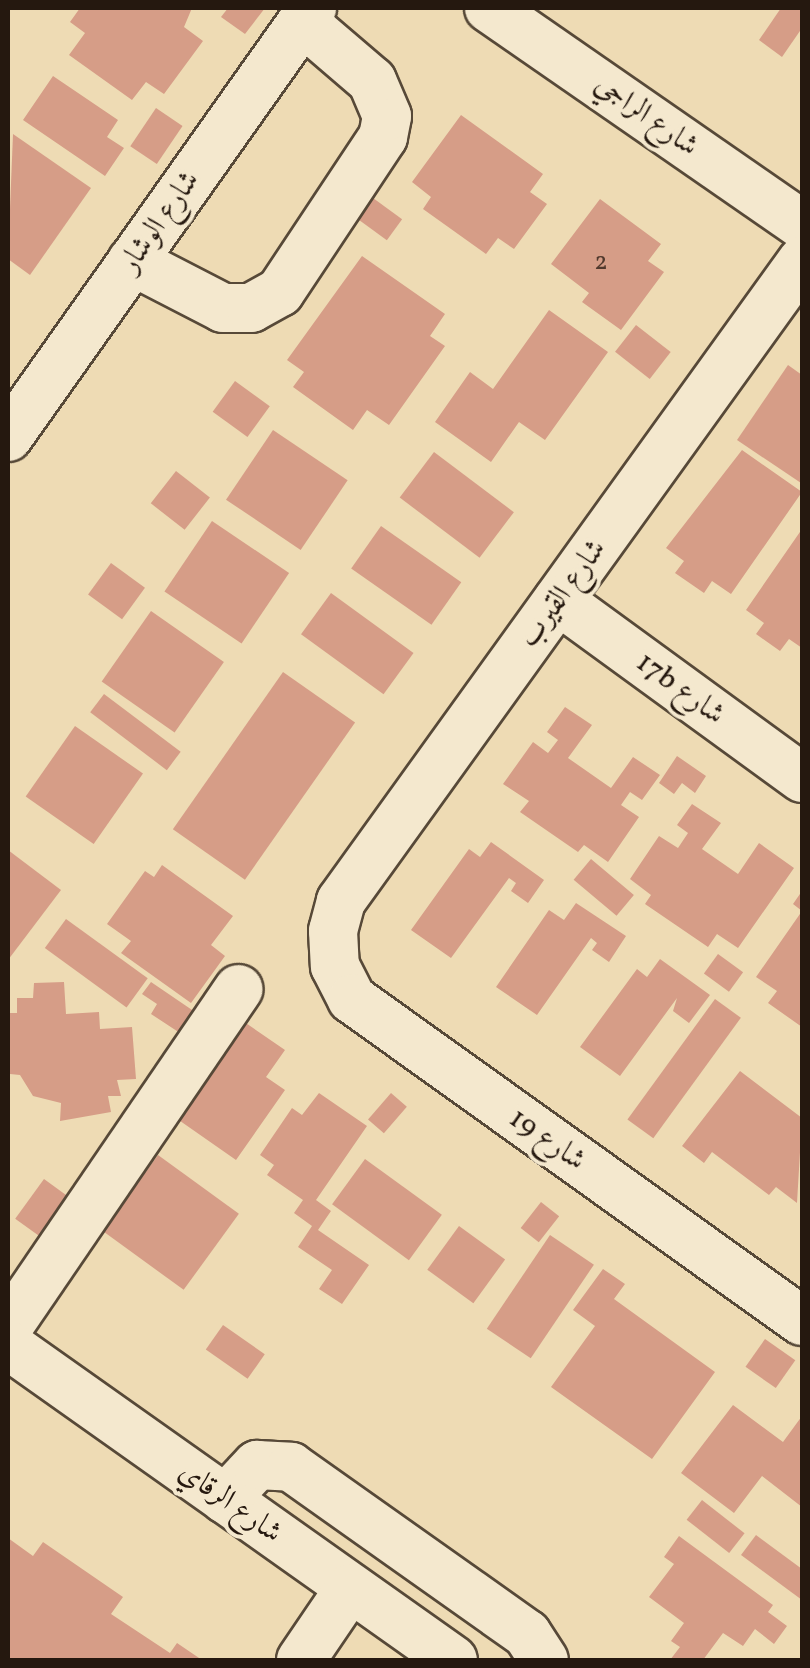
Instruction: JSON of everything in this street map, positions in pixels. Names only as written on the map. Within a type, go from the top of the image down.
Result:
[{"type":"street","name":"شارع الراجي","points":[[489,8],[802,226]]},
{"type":"street","name":"شارع الوشار","points":[[8,437],[132,262],[300,12]]},
{"type":"street","points":[[86,327],[94,279],[300,12],[372,81],[387,116],[382,136],[280,292],[251,308],[223,308],[132,262]]},
{"type":"street","name":"شارع القيرب","points":[[332,932],[341,901],[802,261]]},
{"type":"street","name":"17b شارع","points":[[558,600],[802,778]]},
{"type":"street","name":"شارع 19","points":[[332,932],[335,966],[352,999],[802,1321]]},
{"type":"street","points":[[8,1326],[239,990]]},
{"type":"street","name":"شارع الرقاي","points":[[8,1345],[453,1660]]},
{"type":"street","points":[[225,1499],[257,1465],[292,1467],[527,1634],[544,1660]]},
{"type":"street","points":[[301,1660],[362,1596]]},
{"type":"street","points":[[330,1660],[362,1596]]},
{"type":"building","points":[[80,8],[192,8],[184,27],[203,41],[164,94],[146,82],[132,100],[69,55],[85,33],[70,22]]},
{"type":"building","points":[[228,8],[265,8],[245,34],[221,17]]},
{"type":"building","points":[[781,8],[802,8],[802,28],[782,57],[759,40]]},
{"type":"building","points":[[53,76],[118,120],[107,137],[124,148],[105,176],[23,120]]},
{"type":"building","points":[[156,108],[183,126],[157,164],[130,146]]},
{"type":"building","points":[[461,115],[543,174],[530,192],[547,204],[514,249],[498,238],[486,254],[423,209],[431,197],[412,182]]},
{"type":"building","points":[[13,134],[91,188],[30,275],[8,259]]},
{"type":"building","points":[[373,198],[402,219],[387,240],[358,219]]},
{"type":"building","points":[[600,199],[661,244],[648,261],[664,272],[621,330],[582,302],[589,293],[551,264]]},
{"type":"building","points":[[362,256],[445,314],[430,336],[445,346],[389,425],[367,410],[353,430],[293,387],[304,372],[287,360]]},
{"type":"building","points":[[549,310],[608,352],[545,440],[519,422],[491,462],[435,422],[470,372],[493,389]]},
{"type":"building","points":[[636,325],[671,352],[650,379],[615,352]]},
{"type":"building","points":[[788,365],[802,375],[801,483],[737,440]]},
{"type":"building","points":[[235,381],[270,406],[247,437],[213,412]]},
{"type":"building","points":[[273,430],[348,480],[301,550],[226,500]]},
{"type":"building","points":[[742,450],[802,492],[731,594],[712,581],[704,593],[675,573],[684,561],[666,548]]},
{"type":"building","points":[[434,452],[514,512],[480,558],[400,498]]},
{"type":"building","points":[[176,471],[210,497],[185,530],[151,503]]},
{"type":"building","points":[[212,521],[289,573],[242,643],[164,591]]},
{"type":"building","points":[[381,526],[461,582],[431,625],[351,569]]},
{"type":"building","points":[[802,529],[802,648],[789,639],[780,651],[756,634],[764,623],[746,610]]},
{"type":"building","points":[[111,563],[145,588],[122,619],[88,595]]},
{"type":"building","points":[[331,593],[414,653],[384,694],[301,634]]},
{"type":"building","points":[[151,611],[224,662],[175,732],[102,681]]},
{"type":"building","points":[[283,672],[355,722],[245,880],[173,829]]},
{"type":"building","points":[[104,694],[181,752],[167,770],[90,712]]},
{"type":"building","points":[[565,707],[592,725],[568,758],[611,788],[633,757],[660,775],[642,800],[630,792],[621,805],[639,817],[608,862],[584,845],[578,852],[520,812],[529,801],[503,784],[533,742],[548,753],[558,740],[547,732]]},
{"type":"building","points":[[75,726],[143,774],[94,844],[26,796]]},
{"type":"building","points":[[677,756],[706,776],[695,793],[682,783],[674,794],[659,783]]},
{"type":"building","points":[[692,804],[721,823],[702,849],[738,874],[759,843],[794,868],[738,948],[717,934],[708,947],[645,904],[651,895],[630,879],[659,836],[678,848],[688,833],[677,825]]},
{"type":"building","points":[[491,842],[544,880],[528,903],[511,891],[516,883],[509,878],[451,958],[411,930],[469,849],[480,857]]},
{"type":"building","points":[[8,850],[61,890],[8,960]]},
{"type":"building","points":[[591,859],[634,895],[617,916],[574,880]]},
{"type":"building","points":[[162,865],[233,916],[211,945],[225,956],[191,1003],[121,953],[131,941],[107,924],[145,871],[154,877]]},
{"type":"building","points":[[802,891],[802,911],[793,904]]},
{"type":"building","points":[[576,903],[626,936],[609,962],[592,950],[597,943],[591,938],[537,1015],[496,987],[549,910],[564,920]]},
{"type":"building","points":[[802,911],[802,1027],[768,1003],[777,991],[756,977]]},
{"type":"building","points":[[66,919],[148,978],[127,1007],[45,948]]},
{"type":"building","points":[[718,954],[743,972],[729,992],[704,973]]},
{"type":"building","points":[[660,959],[710,995],[689,1023],[673,1011],[677,998],[620,1076],[580,1047],[637,969],[647,977]]},
{"type":"building","points":[[64,982],[66,1014],[99,1012],[100,1029],[132,1027],[136,1079],[117,1080],[121,1096],[108,1096],[111,1112],[60,1121],[61,1103],[33,1096],[20,1075],[10,1074],[8,1013],[17,1013],[17,998],[33,998],[34,983]]},
{"type":"building","points":[[151,982],[198,1014],[183,1035],[151,1014],[157,1004],[142,994]]},
{"type":"building","points":[[715,999],[741,1018],[653,1138],[627,1120]]},
{"type":"building","points":[[240,1019],[285,1050],[266,1077],[285,1090],[236,1160],[173,1116]]},
{"type":"building","points":[[740,1071],[802,1118],[797,1203],[776,1187],[769,1195],[712,1152],[704,1163],[682,1146]]},
{"type":"building","points":[[319,1093],[367,1126],[316,1200],[331,1211],[318,1230],[369,1265],[342,1304],[319,1289],[332,1270],[298,1247],[312,1226],[294,1213],[303,1200],[267,1175],[274,1165],[260,1155],[292,1108],[302,1115]]},
{"type":"building","points":[[391,1093],[407,1107],[384,1133],[368,1119]]},
{"type":"building","points":[[158,1155],[239,1214],[184,1290],[103,1231]]},
{"type":"building","points":[[365,1159],[442,1215],[409,1260],[332,1204]]},
{"type":"building","points":[[44,1179],[69,1197],[40,1237],[15,1219]]},
{"type":"building","points":[[541,1202],[559,1216],[539,1242],[521,1228]]},
{"type":"building","points":[[459,1226],[505,1260],[473,1303],[427,1270]]},
{"type":"building","points":[[550,1235],[594,1265],[531,1358],[487,1329]]},
{"type":"building","points":[[603,1269],[625,1284],[614,1299],[715,1372],[652,1459],[551,1387],[595,1326],[573,1310]]},
{"type":"building","points":[[223,1325],[265,1354],[248,1379],[206,1350]]},
{"type":"building","points":[[765,1339],[795,1360],[776,1388],[745,1367]]},
{"type":"building","points":[[733,1405],[783,1442],[802,1416],[802,1507],[762,1476],[734,1513],[681,1473]]},
{"type":"building","points":[[702,1500],[745,1533],[729,1553],[687,1520]]},
{"type":"building","points":[[756,1535],[802,1569],[802,1600],[741,1555]]},
{"type":"building","points":[[679,1536],[773,1605],[768,1612],[787,1626],[774,1644],[755,1629],[743,1646],[723,1633],[703,1660],[670,1660],[680,1647],[671,1641],[684,1623],[649,1597],[674,1564],[664,1557]]},
{"type":"building","points":[[8,1538],[33,1556],[43,1542],[123,1597],[111,1614],[170,1653],[177,1643],[202,1660],[8,1660]]}]
